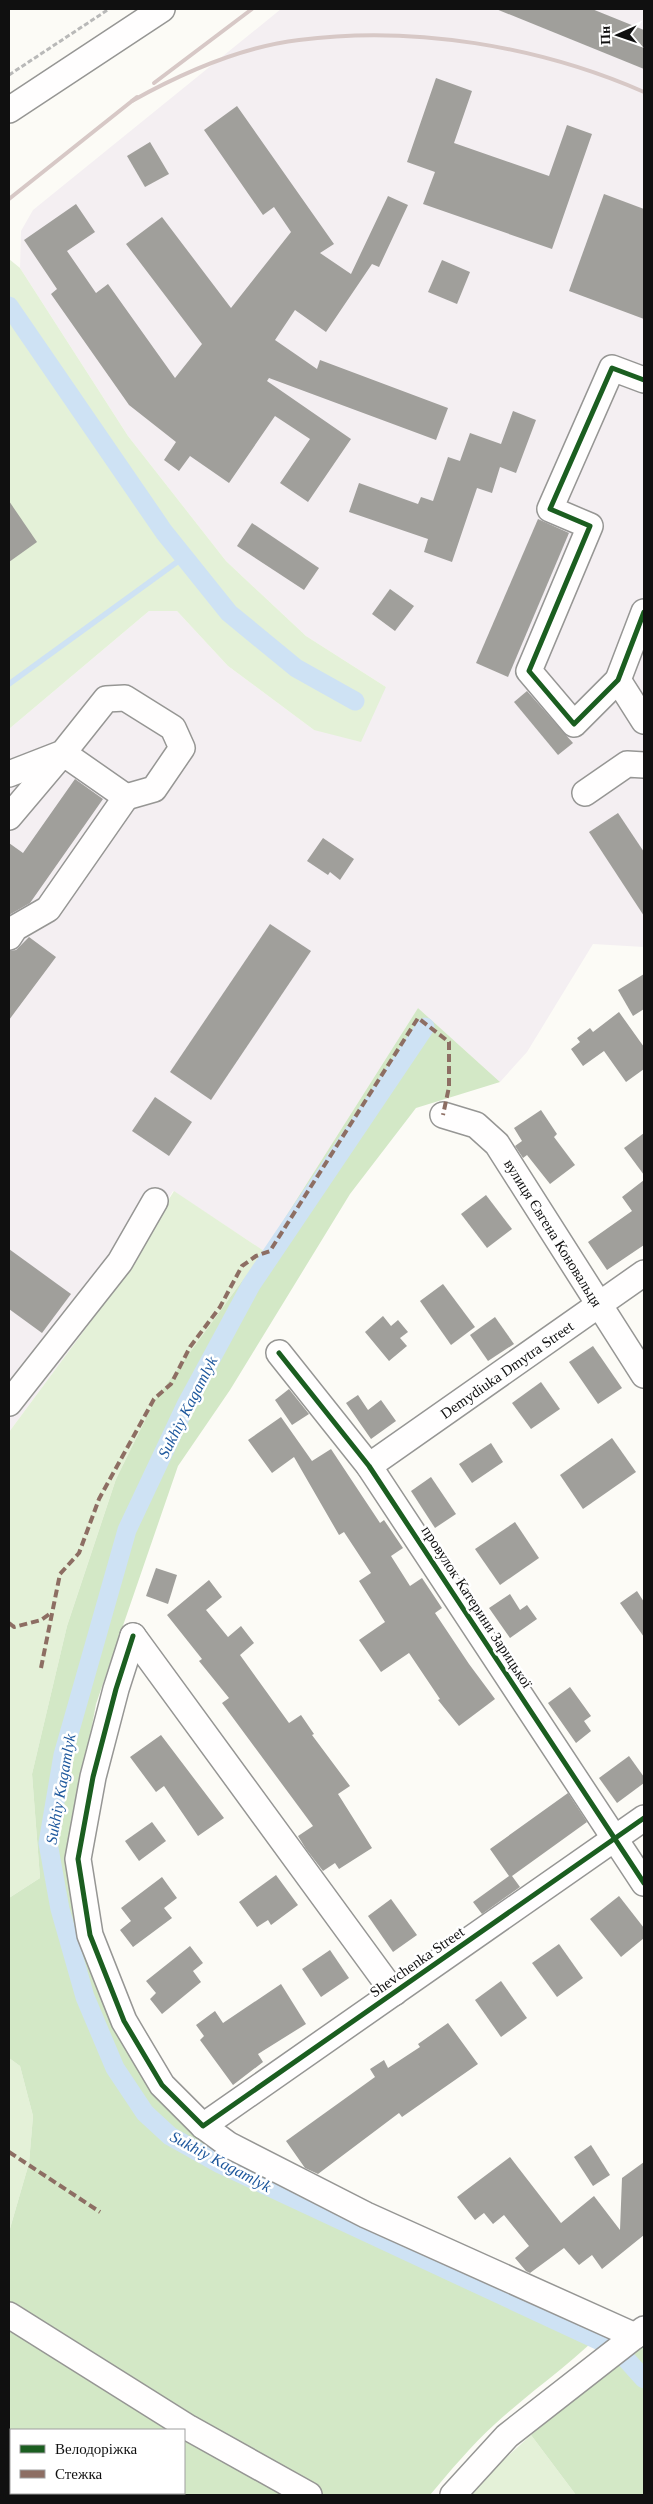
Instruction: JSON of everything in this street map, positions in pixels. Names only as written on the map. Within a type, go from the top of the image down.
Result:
[{"type":"street","points":[[9,110],[162,9]]},
{"type":"street","points":[[644,380],[612,368],[550,509],[590,526],[529,671],[574,724],[618,680],[644,612]]},
{"type":"street","points":[[618,680],[644,721]]},
{"type":"street","points":[[9,817],[106,699],[125,698],[173,728],[182,748],[154,789],[126,797],[48,909],[16,928],[9,937]]},
{"type":"street","points":[[9,774],[63,753]]},
{"type":"street","points":[[63,753],[126,797]]},
{"type":"street","points":[[585,793],[627,764],[644,765]]},
{"type":"street","name":"вулиця Євгена Коновальця","points":[[443,1115],[476,1125],[497,1144],[644,1375]]},
{"type":"street","points":[[9,1403],[120,1262],[156,1201]]},
{"type":"street","name":"Demydiuka Dmytra Street","points":[[369,1466],[644,1274]]},
{"type":"street","name":"провулок Катерини Зарицької","points":[[279,1353],[369,1466],[644,1883]]},
{"type":"street","name":"Shevchenka Street","points":[[394,1993],[134,1636],[116,1689],[93,1777],[78,1859],[90,1935],[124,2021],[162,2084],[204,2126],[615,1840],[644,1818]]},
{"type":"street","points":[[204,2126],[229,2144],[366,2215],[640,2332],[507,2436],[453,2495]]},
{"type":"street","points":[[9,2315],[189,2428],[309,2495]]},
{"type":"path","points":[[9,75],[109,9]]},
{"type":"shaded area","points":[[281,9],[644,9],[644,947],[593,944],[527,1052],[500,1082],[418,1008],[264,1251],[173,1191],[100,1309],[9,1432],[9,729],[149,611],[177,611],[228,666],[314,730],[386,687],[306,636],[226,561],[128,436],[20,268],[21,231],[33,210]]},
{"type":"green space","points":[[9,259],[20,268],[128,436],[226,561],[306,636],[386,687],[361,742],[314,730],[228,666],[177,611],[149,611],[9,729]]},
{"type":"green space","points":[[418,1008],[500,1082],[416,1108],[350,1194],[230,1390],[178,1466],[96,1704],[70,1847],[89,1948],[190,2125],[611,2323],[598,2337],[486,2432],[430,2495],[9,2495],[9,2232],[29,2163],[33,2116],[20,2066],[9,2058],[9,1898],[40,1878],[32,1774],[67,1626],[116,1479],[155,1400],[264,1251]]},
{"type":"green space","points":[[174,1191],[264,1251],[155,1400],[116,1479],[67,1626],[32,1774],[40,1878],[9,1898],[9,1432],[100,1309]]},
{"type":"green space","points":[[9,2058],[20,2066],[33,2116],[29,2163],[9,2232]]},
{"type":"green space","points":[[644,2342],[644,2495],[576,2495],[531,2435]]},
{"type":"green space","points":[[531,2435],[576,2495],[468,2495],[476,2485]]},
{"type":"building","points":[[496,9],[592,9],[644,30],[644,69]]},
{"type":"building","points":[[436,78],[472,91],[454,143],[549,176],[567,125],[592,134],[552,249],[423,204],[435,172],[407,162]]},
{"type":"building","points":[[237,106],[334,244],[320,253],[351,274],[388,196],[408,205],[379,267],[372,264],[326,332],[295,310],[275,340],[317,369],[320,360],[448,408],[436,440],[269,378],[267,381],[351,439],[308,502],[280,483],[310,439],[275,416],[229,483],[190,456],[179,471],[164,460],[176,442],[129,405],[51,294],[57,289],[24,240],[76,204],[95,232],[67,251],[96,293],[108,284],[175,378],[202,344],[126,244],[162,217],[231,308],[291,232],[274,207],[263,215],[204,130]]},
{"type":"building","points":[[150,142],[169,174],[145,187],[127,156]]},
{"type":"building","points":[[604,194],[644,209],[644,319],[569,291]]},
{"type":"building","points":[[442,260],[470,272],[457,304],[428,292]]},
{"type":"building","points":[[513,411],[536,420],[516,473],[500,467],[492,493],[477,488],[452,562],[424,552],[428,539],[349,512],[359,483],[418,504],[421,497],[433,501],[448,457],[460,461],[470,433],[501,444]]},
{"type":"building","points":[[9,501],[37,542],[9,562]]},
{"type":"building","points":[[538,519],[569,533],[508,677],[476,663]]},
{"type":"building","points":[[252,523],[319,568],[304,590],[237,546]]},
{"type":"building","points":[[390,589],[414,606],[395,631],[372,614]]},
{"type":"building","points":[[527,691],[573,743],[558,755],[514,702]]},
{"type":"building","points":[[75,779],[103,799],[30,903],[9,915],[9,843],[23,853]]},
{"type":"building","points":[[618,813],[644,852],[644,916],[589,832]]},
{"type":"building","points":[[323,838],[354,859],[340,880],[330,872],[328,875],[307,861]]},
{"type":"building","points":[[270,924],[311,951],[211,1100],[170,1072]]},
{"type":"building","points":[[29,937],[56,957],[9,1020],[9,951],[16,950]]},
{"type":"building","points":[[644,974],[644,1009],[633,1016],[618,990]]},
{"type":"building","points":[[619,1012],[644,1047],[644,1069],[626,1082],[604,1051],[583,1066],[571,1049],[580,1042],[577,1038],[590,1028],[593,1032]]},
{"type":"building","points":[[155,1097],[192,1122],[169,1156],[132,1131]]},
{"type":"building","points":[[541,1110],[557,1134],[554,1137],[575,1165],[550,1184],[527,1155],[523,1158],[515,1146],[522,1141],[514,1128]]},
{"type":"building","points":[[644,1133],[644,1175],[624,1148]]},
{"type":"building","points":[[644,1180],[644,1245],[607,1270],[588,1242],[632,1211],[622,1197]]},
{"type":"building","points":[[486,1195],[512,1229],[487,1248],[461,1214]]},
{"type":"building","points":[[9,1249],[71,1294],[42,1333],[9,1309]]},
{"type":"building","points":[[443,1284],[475,1327],[451,1345],[420,1301]]},
{"type":"building","points":[[383,1316],[391,1326],[398,1320],[408,1332],[400,1338],[407,1346],[389,1361],[365,1332]]},
{"type":"building","points":[[495,1317],[514,1344],[488,1361],[470,1335]]},
{"type":"building","points":[[593,1346],[622,1388],[598,1404],[569,1362]]},
{"type":"building","points":[[541,1382],[560,1409],[531,1429],[512,1403]]},
{"type":"building","points":[[289,1389],[309,1414],[292,1425],[275,1400]]},
{"type":"building","points":[[358,1395],[368,1410],[381,1400],[396,1421],[371,1439],[346,1403]]},
{"type":"building","points":[[281,1417],[312,1461],[331,1449],[380,1523],[384,1520],[403,1548],[391,1556],[410,1586],[422,1578],[442,1608],[435,1613],[495,1699],[459,1726],[438,1700],[440,1699],[409,1653],[381,1672],[359,1640],[385,1622],[359,1581],[371,1573],[344,1532],[339,1535],[294,1457],[272,1473],[248,1440]]},
{"type":"building","points":[[612,1438],[636,1472],[583,1509],[560,1475]]},
{"type":"building","points":[[491,1443],[503,1462],[472,1483],[459,1464]]},
{"type":"building","points":[[431,1477],[456,1514],[435,1528],[411,1491]]},
{"type":"building","points":[[515,1522],[539,1558],[500,1585],[475,1549]]},
{"type":"building","points":[[156,1568],[177,1575],[168,1604],[146,1596]]},
{"type":"building","points":[[209,1580],[222,1597],[206,1610],[228,1637],[241,1626],[254,1643],[240,1655],[289,1723],[301,1715],[314,1734],[312,1735],[350,1786],[338,1794],[372,1848],[339,1869],[335,1863],[323,1871],[306,1849],[298,1836],[313,1826],[222,1703],[229,1698],[199,1661],[202,1659],[167,1615]]},
{"type":"building","points":[[637,1591],[644,1602],[644,1637],[620,1603]]},
{"type":"building","points":[[510,1594],[520,1610],[527,1605],[537,1619],[510,1638],[489,1608]]},
{"type":"building","points":[[570,1687],[591,1716],[584,1721],[591,1731],[576,1743],[548,1703]]},
{"type":"building","points":[[161,1735],[224,1818],[198,1836],[164,1786],[156,1792],[130,1757]]},
{"type":"building","points":[[629,1756],[644,1777],[644,1783],[617,1803],[599,1778]]},
{"type":"building","points":[[568,1793],[587,1822],[512,1876],[520,1887],[482,1914],[473,1902],[509,1876],[490,1849]]},
{"type":"building","points":[[152,1822],[166,1841],[139,1861],[125,1841]]},
{"type":"building","points":[[276,1875],[298,1905],[271,1925],[268,1920],[257,1927],[239,1902]]},
{"type":"building","points":[[162,1877],[177,1898],[164,1908],[172,1918],[133,1947],[120,1930],[131,1921],[121,1908]]},
{"type":"building","points":[[619,1896],[644,1928],[644,1938],[621,1957],[590,1919]]},
{"type":"building","points":[[391,1899],[417,1935],[393,1952],[368,1916]]},
{"type":"building","points":[[559,1944],[583,1978],[557,1997],[532,1963]]},
{"type":"building","points":[[190,1946],[203,1963],[193,1971],[201,1982],[162,2014],[150,1999],[156,1993],[146,1981]]},
{"type":"building","points":[[330,1950],[349,1978],[321,1997],[302,1969]]},
{"type":"building","points":[[501,1981],[527,2018],[501,2037],[475,2000]]},
{"type":"building","points":[[281,1984],[306,2024],[258,2054],[263,2062],[233,2085],[200,2040],[204,2036],[196,2025],[215,2011],[223,2023]]},
{"type":"building","points":[[448,2023],[478,2064],[402,2117],[399,2113],[318,2174],[305,2168],[286,2141],[375,2077],[370,2069],[384,2060],[388,2068],[420,2047],[418,2044]]},
{"type":"building","points":[[591,2145],[610,2175],[593,2186],[574,2157]]},
{"type":"building","points":[[510,2157],[561,2223],[594,2196],[620,2230],[622,2178],[644,2162],[644,2235],[602,2269],[592,2255],[579,2265],[564,2248],[530,2273],[526,2271],[515,2258],[529,2246],[504,2215],[493,2224],[484,2213],[475,2220],[457,2197]]},
{"type":"waterway","points":[[9,306],[164,532],[229,613],[296,668],[355,701]]},
{"type":"waterway","points":[[9,684],[184,557]]},
{"type":"waterway","name":"Sukhiy Kagamlyk","points":[[425,1027],[251,1285],[186,1405],[127,1530],[63,1755],[48,1843],[60,1909],[85,1997],[115,2068],[145,2113],[170,2136],[220,2164],[617,2349],[644,2379]]},
{"type":"railway","points":[[154,83],[252,9]]},
{"type":"railway","points":[[132,101],[192,71],[234,55],[277,43],[342,36],[386,35],[475,43],[519,51],[562,62],[644,92]]},
{"type":"railway","points":[[9,199],[137,97]]},
{"type":"marked path","points":[[41,1668],[60,1574],[79,1553],[99,1499],[154,1399],[171,1384],[190,1347],[220,1307],[242,1266],[256,1256],[270,1251],[418,1018],[449,1042],[449,1087],[443,1115]]},
{"type":"marked path","points":[[9,1623],[14,1627],[41,1620],[51,1613]]},
{"type":"marked path","points":[[9,2152],[100,2212]]},
{"type":"cycle path","points":[[644,380],[612,368],[550,509],[590,526],[529,671],[574,724],[618,680],[644,612]]},
{"type":"cycle path","points":[[279,1353],[369,1466],[644,1883]]},
{"type":"cycle path","points":[[133,1636],[116,1689],[93,1777],[78,1859],[90,1935],[124,2021],[162,2085],[203,2126],[644,1818]]}]
